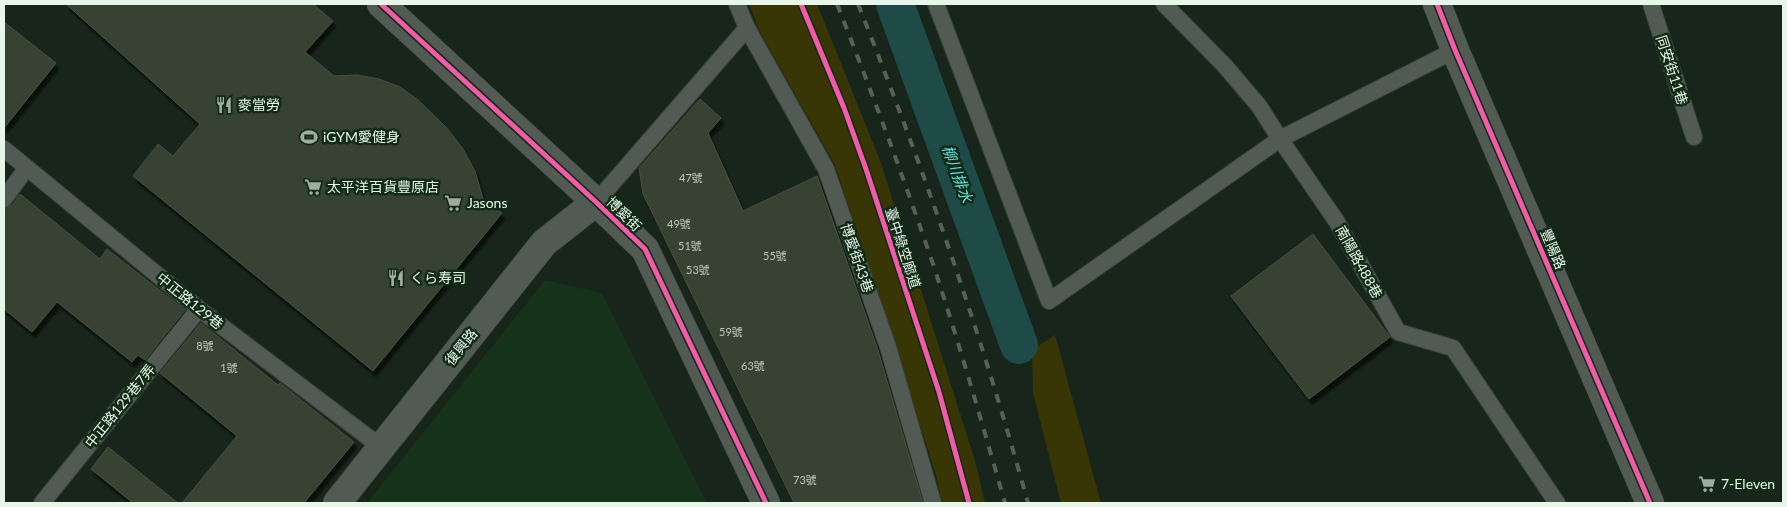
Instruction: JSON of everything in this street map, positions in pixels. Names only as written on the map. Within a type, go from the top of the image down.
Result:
[{"type":"street","name":"博愛街","points":[[381,4],[596,202],[645,250],[766,503]]},
{"type":"street","name":"豐陽路","points":[[1440,5],[1455,50],[1650,503]]},
{"type":"street","name":"復興路","points":[[337,503],[544,243],[596,202]]},
{"type":"lane","name":"博愛街43巷","points":[[738,4],[747,28],[826,169],[888,347],[934,503]]},
{"type":"lane","points":[[936,4],[1049,301],[1280,139],[1455,50]]},
{"type":"lane","name":"南陽路488巷","points":[[1164,4],[1225,66],[1259,106],[1337,222],[1398,332],[1453,348],[1556,503]]},
{"type":"lane","name":"同安街11巷","points":[[1651,4],[1694,137]]},
{"type":"lane","points":[[596,202],[747,28]]},
{"type":"lane","name":"中正路129巷","points":[[4,149],[26,169],[199,308],[380,448]]},
{"type":"lane","points":[[4,198],[26,169]]},
{"type":"lane","name":"中正路129巷7弄","points":[[42,503],[199,308]]},
{"type":"shaded area","points":[[749,4],[817,4],[881,163],[975,461],[985,503],[942,503],[936,475],[835,165],[760,32]]},
{"type":"shaded area","points":[[545,280],[602,293],[707,503],[367,503]]},
{"type":"shaded area","points":[[1055,335],[1101,503],[1061,503],[1033,393],[1032,350]]},
{"type":"building","name":"太平洋百貨豐原店","points":[[66,4],[313,4],[333,21],[305,52],[334,76],[357,75],[379,79],[400,87],[417,99],[447,128],[463,149],[475,171],[483,199],[502,213],[373,371],[133,176],[158,144],[173,156],[200,124]]},
{"type":"building","points":[[4,22],[56,63],[4,128]]},
{"type":"building","points":[[700,99],[721,118],[708,133],[743,211],[817,176],[878,350],[923,503],[794,503],[643,194],[639,168]]},
{"type":"building","points":[[20,194],[100,259],[107,249],[185,310],[145,360],[138,355],[132,362],[57,302],[32,332],[4,309],[4,209],[12,205]]},
{"type":"building","points":[[1313,234],[1390,337],[1309,399],[1231,296]]},
{"type":"building","points":[[201,323],[278,385],[280,383],[354,442],[304,503],[182,503],[237,436],[160,373]]},
{"type":"building","points":[[108,447],[178,503],[133,503],[91,469]]},
{"type":"waterway","name":"柳川排水","points":[[895,4],[1019,345]]},
{"type":"railway","points":[[837,4],[933,264],[1005,503]]},
{"type":"railway","points":[[858,4],[950,251],[991,376],[1028,503]]},
{"type":"cycle path","points":[[381,4],[645,249],[766,503]]},
{"type":"cycle path","name":"臺中綠空廊道","points":[[801,4],[844,108],[866,169],[939,392],[969,503]]},
{"type":"cycle path","points":[[1437,4],[1455,50],[1650,503]]},
{"type":"place","name":"麥當勞","points":[[224,105]]},
{"type":"place","name":"iGYM愛健身","points":[[309,137]]},
{"type":"place","name":"太平洋百貨豐原店","points":[[313,187]]},
{"type":"place","name":"Jasons","points":[[453,203]]},
{"type":"place","name":"くら寿司","points":[[396,278]]},
{"type":"place","name":"7-Eleven","points":[[1707,484]]}]
